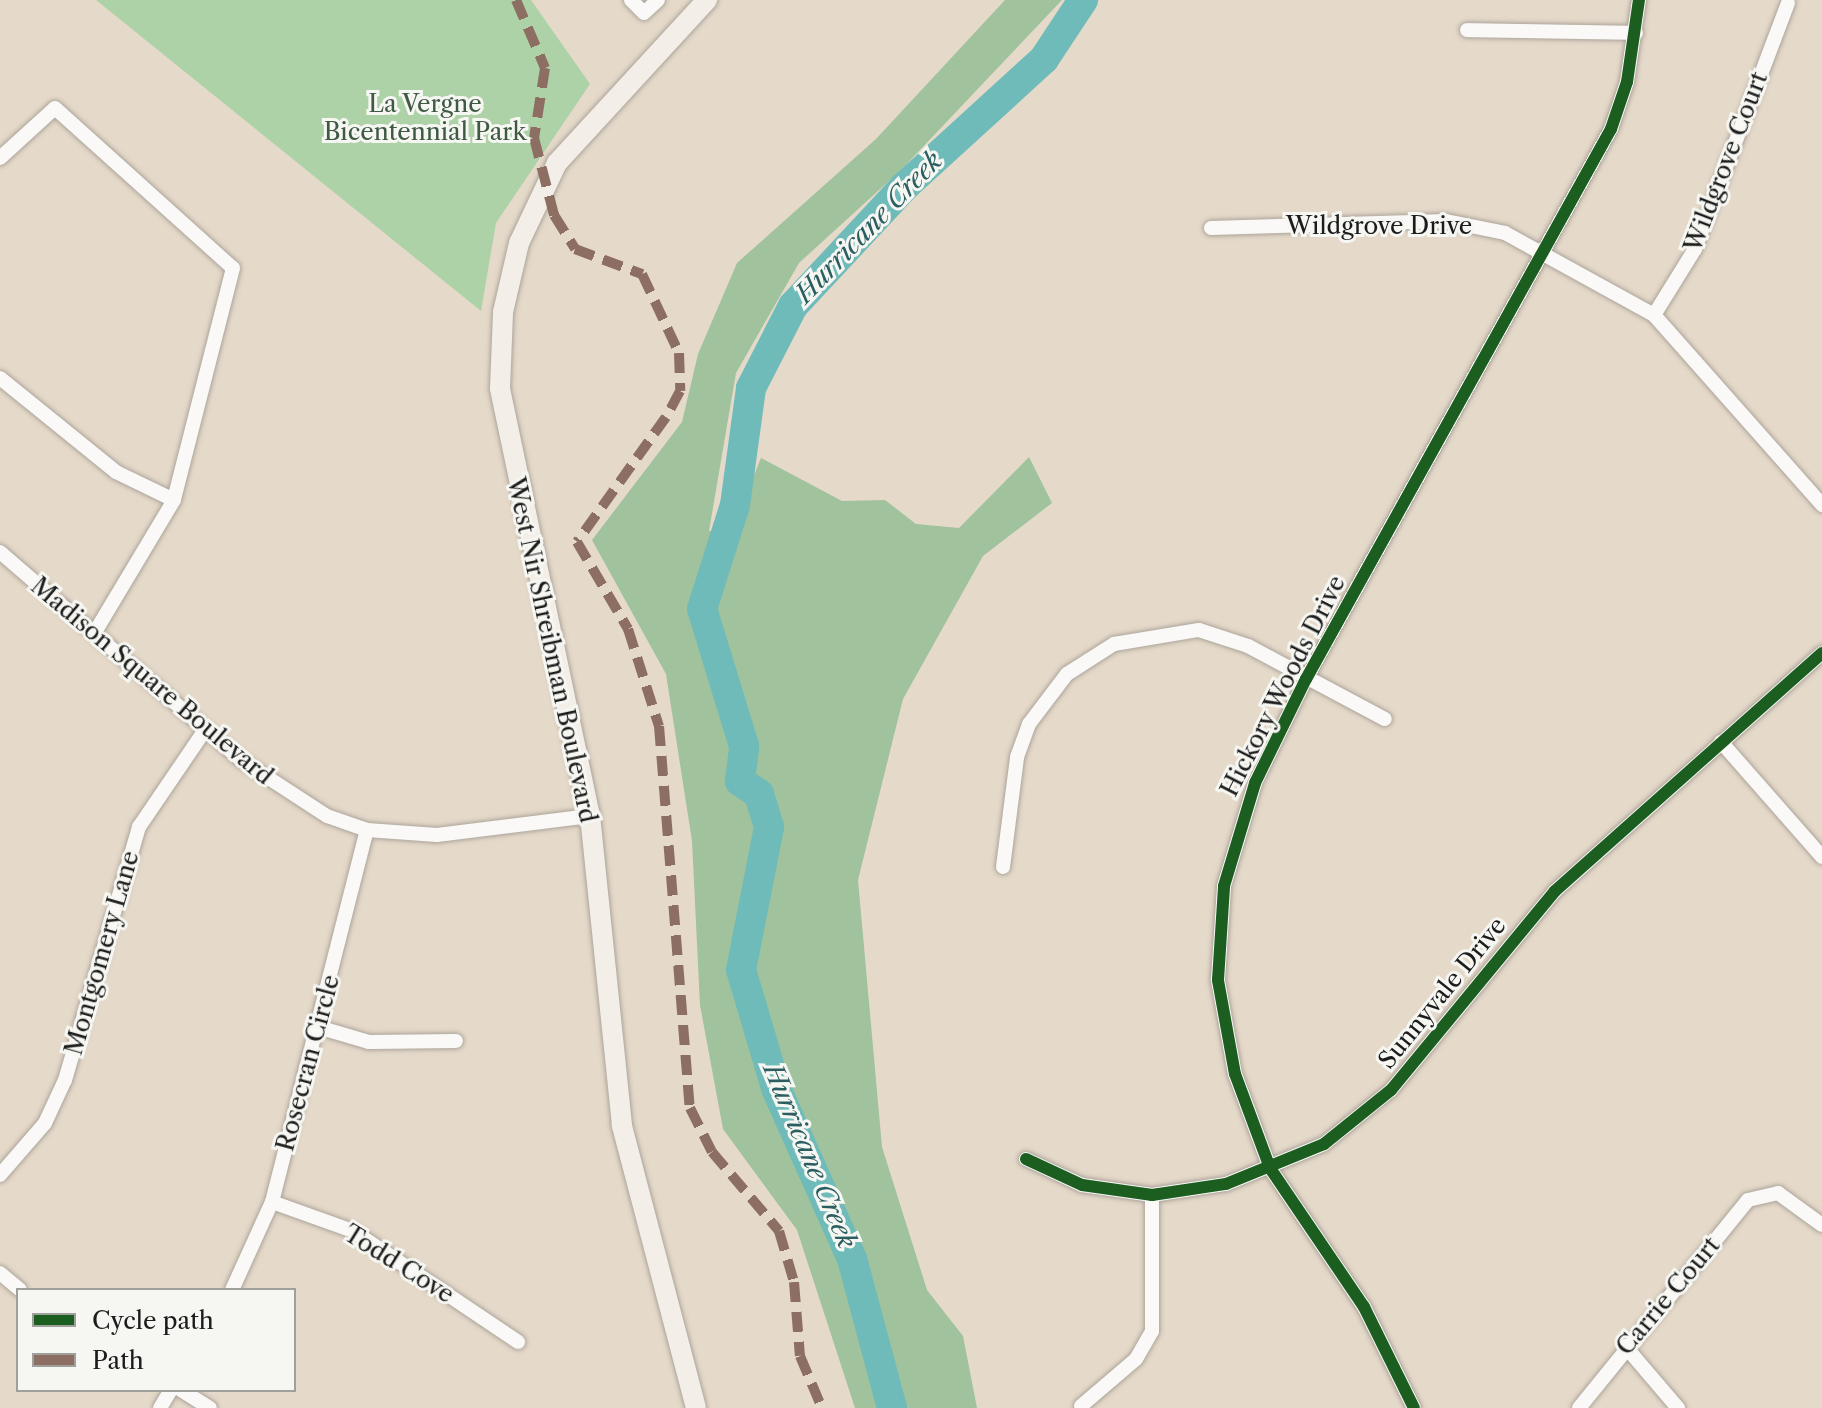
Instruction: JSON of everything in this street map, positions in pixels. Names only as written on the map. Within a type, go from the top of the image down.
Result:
[{"type":"main road","name":"West Nir Shreibman Boulevard","points":[[696,1408],[622,1125],[590,816],[500,388],[503,312],[524,229],[557,163],[707,0]]},
{"type":"street","points":[[631,0],[644,13],[658,0]]},
{"type":"street","name":"Hickory Woods Drive","points":[[1414,1408],[1364,1307],[1270,1168],[1224,1027],[1219,930],[1236,833],[1306,679],[1611,129],[1636,33],[1639,0]]},
{"type":"street","name":"Wildgrove Court","points":[[1654,315],[1695,249],[1788,3]]},
{"type":"street","points":[[1467,30],[1492,26],[1636,33]]},
{"type":"street","points":[[0,158],[55,108],[233,268],[174,500],[95,632]]},
{"type":"street","name":"Wildgrove Drive","points":[[1211,228],[1446,221],[1479,224],[1543,253],[1654,315],[1822,505]]},
{"type":"street","points":[[0,378],[105,464],[174,500]]},
{"type":"street","name":"Madison Square Boulevard","points":[[0,552],[205,730],[288,795],[367,830],[437,835],[590,816]]},
{"type":"street","points":[[1003,867],[1017,757],[1029,724],[1048,694],[1091,656],[1142,634],[1199,630],[1385,719]]},
{"type":"street","name":"Sunnyvale Drive","points":[[1026,1159],[1082,1185],[1152,1195],[1270,1168],[1324,1144],[1391,1090],[1555,891],[1822,653]]},
{"type":"street","name":"Montgomery Lane","points":[[0,1175],[45,1123],[65,1080],[139,827],[205,730]]},
{"type":"street","points":[[1721,742],[1822,857]]},
{"type":"street","name":"Rosecran Circle","points":[[233,1288],[272,1202],[367,830]]},
{"type":"street","points":[[318,1027],[369,1042],[456,1041]]},
{"type":"street","name":"Carrie Court","points":[[1579,1408],[1625,1346],[1748,1200],[1763,1192],[1778,1193],[1822,1225]]},
{"type":"street","points":[[1081,1406],[1136,1359],[1152,1331],[1152,1195]]},
{"type":"street","name":"Todd Cove","points":[[272,1202],[353,1231],[518,1342]]},
{"type":"street","points":[[0,1273],[18,1288]]},
{"type":"street","points":[[1625,1346],[1678,1408]]},
{"type":"street","points":[[184,1392],[210,1408]]},
{"type":"green space","name":"La Vergne Bicentennial Park","points":[[96,0],[531,0],[590,84],[496,223],[481,311]]},
{"type":"green space","points":[[1005,0],[1062,0],[901,170],[799,263],[736,373],[709,531],[732,530],[761,458],[842,501],[885,500],[916,524],[959,528],[1029,457],[1052,503],[983,556],[903,699],[858,880],[882,1147],[927,1290],[963,1336],[977,1408],[855,1408],[797,1230],[723,1129],[700,1005],[692,841],[666,674],[592,540],[682,422],[698,354],[737,263],[876,139]]},
{"type":"waterway","name":"Hurricane Creek","points":[[892,1408],[852,1259],[776,1088],[741,970],[769,827],[759,794],[740,781],[744,746],[702,609],[735,505],[751,388],[793,306],[905,186],[1044,59],[1083,0]]},
{"type":"marked path","points":[[516,0],[545,68],[534,138],[554,215],[575,249],[642,274],[679,353],[680,391],[666,417],[577,542],[628,629],[659,726],[690,1108],[712,1152],[779,1231],[794,1282],[800,1356],[822,1408]]},
{"type":"cycle path","points":[[1414,1408],[1364,1307],[1270,1168],[1235,1074],[1218,980],[1224,886],[1255,783],[1306,679],[1611,129],[1627,82],[1639,0]]},
{"type":"cycle path","points":[[1026,1159],[1082,1185],[1152,1195],[1226,1184],[1324,1144],[1391,1090],[1555,891],[1822,653]]}]
